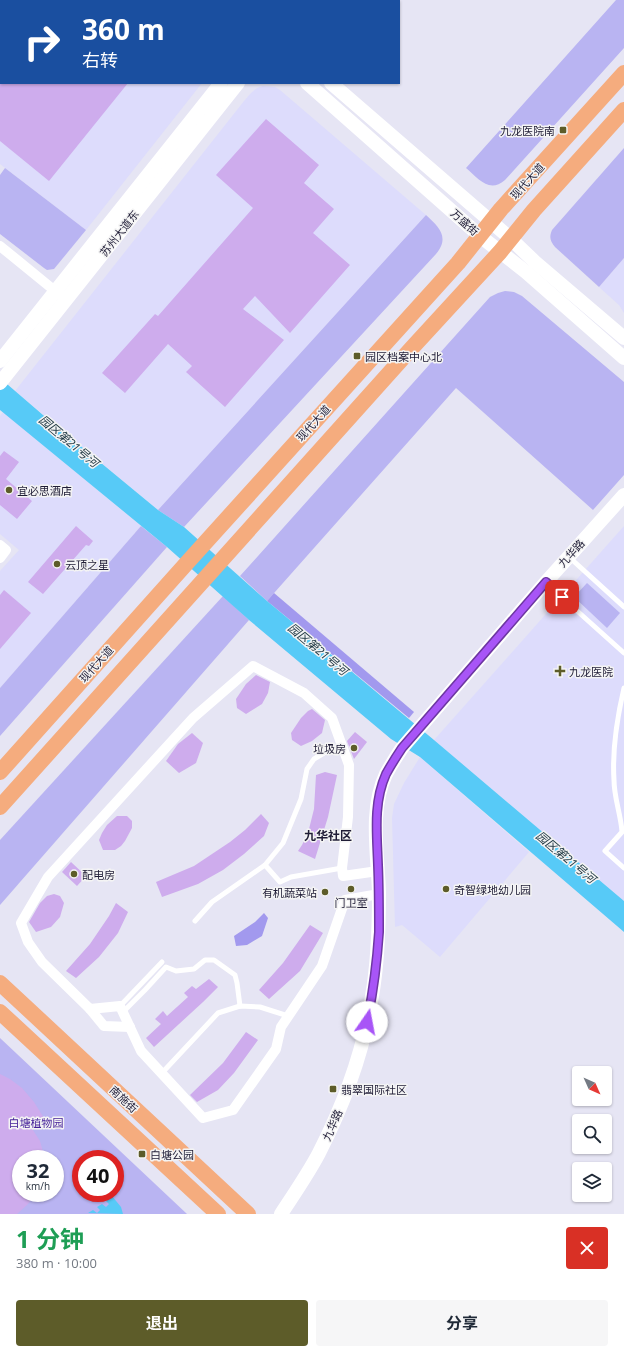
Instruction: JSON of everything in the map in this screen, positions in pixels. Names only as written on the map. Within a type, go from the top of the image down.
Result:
[{"type":"main road","name":"现代大道","points":[[0,772],[458,263],[490,222],[624,73]]},
{"type":"main road","name":"苏州大道东","points":[[3,380],[61,296],[220,84]]},
{"type":"main road","name":"苏州大道东","points":[[0,361],[61,296],[237,84]]},
{"type":"main road","name":"万盛街","points":[[308,84],[480,236],[526,272],[624,358]]},
{"type":"main road","name":"万盛街","points":[[332,84],[624,338]]},
{"type":"main road","points":[[0,807],[410,350],[500,252],[534,210],[624,110]]},
{"type":"main road","name":"九华路","points":[[281,1214],[319,1153],[348,1086],[360,1048],[372,996],[378,933],[379,894],[376,818],[378,804],[386,776],[393,761],[402,748],[568,556],[624,495]]},
{"type":"main road","name":"南施街","points":[[0,983],[248,1214]]},
{"type":"main road","name":"南施街","points":[[0,1012],[218,1214]]},
{"type":"street","points":[[0,246],[61,296]]},
{"type":"street","points":[[0,545],[6,550],[0,558]]},
{"type":"street","points":[[130,1027],[104,1026],[90,1009],[42,962],[28,942],[21,923],[48,877],[193,718],[253,666],[304,693],[332,718],[349,765],[348,817],[342,868],[343,876],[378,871]]},
{"type":"street","points":[[90,1009],[121,1009],[141,1051],[204,1118],[233,1110],[276,1049],[281,1026],[322,966],[345,900],[379,894]]},
{"type":"lane","points":[[568,556],[624,608]]},
{"type":"lane","points":[[546,582],[624,653]]},
{"type":"lane","points":[[624,688],[618,714],[614,746],[614,782],[622,832],[606,851],[624,868]]},
{"type":"lane","points":[[195,921],[212,902],[265,865],[283,843],[301,799],[307,769],[314,758],[342,747]]},
{"type":"lane","points":[[265,865],[280,882],[291,877],[342,868]]},
{"type":"lane","points":[[121,1009],[145,990],[166,967],[176,971],[194,969],[205,960],[214,960],[235,975],[240,1006]]},
{"type":"lane","points":[[121,1009],[162,962]]},
{"type":"lane","points":[[161,1074],[218,1013],[240,1006],[260,1007],[288,1016]]},
{"type":"shaded area","points":[[0,84],[201,84],[86,230],[0,164]]},
{"type":"shaded area","points":[[263,86],[275,87],[280,90],[426,215],[158,510],[15,391],[244,101],[257,88]]},
{"type":"shaded area","points":[[624,258],[624,313],[619,305],[599,287]]},
{"type":"shaded area","points":[[3,412],[141,526],[0,688],[0,571],[19,550],[0,534],[0,416]]},
{"type":"shaded area","name":"九龙医院","points":[[624,526],[624,901],[434,740]]},
{"type":"shaded area","points":[[274,593],[414,712],[409,718],[267,601]]},
{"type":"shaded area","name":"奇智绿地幼儿园","points":[[420,757],[529,852],[440,957],[402,925],[395,927],[392,818],[394,804],[404,783]]},
{"type":"shaded area","points":[[264,913],[268,918],[262,936],[247,945],[236,946],[234,936],[255,922]]},
{"type":"green space","points":[[616,0],[624,0],[624,48],[505,180],[499,184],[489,185],[479,180],[466,168]]},
{"type":"green space","points":[[624,148],[624,258],[599,287],[555,247],[551,241],[550,235],[552,230]]},
{"type":"green space","points":[[5,168],[86,230],[54,269],[47,270],[0,234],[0,175]]},
{"type":"green space","points":[[426,215],[439,228],[441,233],[442,242],[436,254],[184,527],[158,510]]},
{"type":"green space","points":[[505,291],[514,292],[522,296],[624,382],[624,475],[593,510],[456,388],[267,601],[240,576],[490,297]]},
{"type":"green space","points":[[141,526],[167,547],[0,736],[0,688]]},
{"type":"green space","points":[[587,583],[620,613],[607,628],[574,597]]},
{"type":"green space","points":[[223,596],[249,620],[0,905],[0,840]]},
{"type":"green space","name":"白塘植物园","points":[[0,1038],[119,1150],[72,1150],[72,1202],[124,1202],[124,1155],[187,1214],[0,1214]]},
{"type":"water","name":"园区第21号河","points":[[0,378],[158,510],[184,527],[267,601],[624,901],[624,932],[420,757],[391,739],[249,620],[167,547],[0,410]]},
{"type":"water","points":[[107,1202],[117,1202],[121,1207],[123,1214],[88,1213],[93,1210],[97,1213],[100,1210],[97,1207],[102,1204],[106,1207],[109,1204]]},
{"type":"building","points":[[0,84],[127,84],[49,181],[0,141]]},
{"type":"building","points":[[266,119],[319,165],[304,183],[334,209],[313,233],[350,265],[290,333],[255,296],[243,309],[284,340],[225,407],[186,372],[192,366],[168,344],[125,393],[102,373],[155,314],[158,316],[253,208],[216,175]]},
{"type":"building","name":"宜必思酒店","points":[[4,451],[19,462],[6,479],[32,501],[17,519],[0,505],[0,456]]},
{"type":"building","name":"云顶之星","points":[[76,526],[93,541],[89,546],[86,545],[43,594],[28,582]]},
{"type":"building","points":[[4,590],[31,613],[0,649],[0,595]]},
{"type":"building","points":[[256,675],[270,682],[268,693],[262,704],[246,714],[237,708],[236,699],[246,684]]},
{"type":"building","points":[[312,709],[325,720],[322,733],[312,741],[301,746],[292,740],[291,733],[301,718]]},
{"type":"building","name":"垃圾房","points":[[355,732],[367,742],[354,759],[347,741]]},
{"type":"building","points":[[192,733],[203,743],[196,763],[179,773],[166,761],[178,744]]},
{"type":"building","points":[[325,772],[337,775],[328,817],[315,859],[298,851],[308,833],[314,809],[316,775]]},
{"type":"building","points":[[261,814],[269,823],[264,836],[244,854],[223,870],[198,884],[162,897],[156,882],[194,866],[230,842]]},
{"type":"building","points":[[117,816],[127,816],[132,821],[132,828],[121,846],[115,850],[103,850],[99,840],[107,825]]},
{"type":"building","name":"配电房","points":[[71,862],[86,876],[77,886],[62,872]]},
{"type":"building","points":[[54,894],[60,896],[64,903],[60,917],[51,927],[36,932],[29,922],[40,903],[47,896]]},
{"type":"building","points":[[116,903],[128,912],[118,933],[99,957],[76,978],[66,971],[90,944]]},
{"type":"building","points":[[310,925],[323,933],[300,971],[269,999],[259,990],[283,963]]},
{"type":"building","points":[[209,979],[218,987],[154,1047],[146,1038],[161,1024],[155,1019],[163,1011],[167,1016],[188,997],[184,993],[192,986],[196,989]]},
{"type":"building","points":[[246,1032],[258,1040],[234,1073],[218,1090],[197,1102],[190,1095],[223,1063]]},
{"type":"building","points":[[0,1074],[22,1088],[34,1102],[44,1118],[31,1127],[40,1141],[42,1150],[12,1150],[12,1202],[30,1202],[17,1214],[0,1214]]},
{"type":"place","name":"九龙医院南","points":[[563,130]]},
{"type":"place","name":"园区档案中心北","points":[[357,356]]},
{"type":"place","name":"宜必思酒店","points":[[9,490]]},
{"type":"place","name":"云顶之星","points":[[57,564]]},
{"type":"place","name":"九龙医院","points":[[560,671]]},
{"type":"place","name":"垃圾房","points":[[354,748]]},
{"type":"place","name":"配电房","points":[[74,874]]},
{"type":"place","name":"门卫室","points":[[351,889]]},
{"type":"place","name":"奇智绿地幼儿园","points":[[446,889]]},
{"type":"place","name":"有机蔬菜站","points":[[325,892]]},
{"type":"place","name":"翡翠国际社区","points":[[333,1089]]},
{"type":"place","name":"白塘公园","points":[[142,1154]]},
{"type":"district","name":"九华社区","points":[[328,835]]},
{"type":"route","points":[[367,1022],[375,973],[378,933],[379,894],[376,818],[378,804],[386,776],[393,761],[402,748],[546,582],[562,597]]}]
